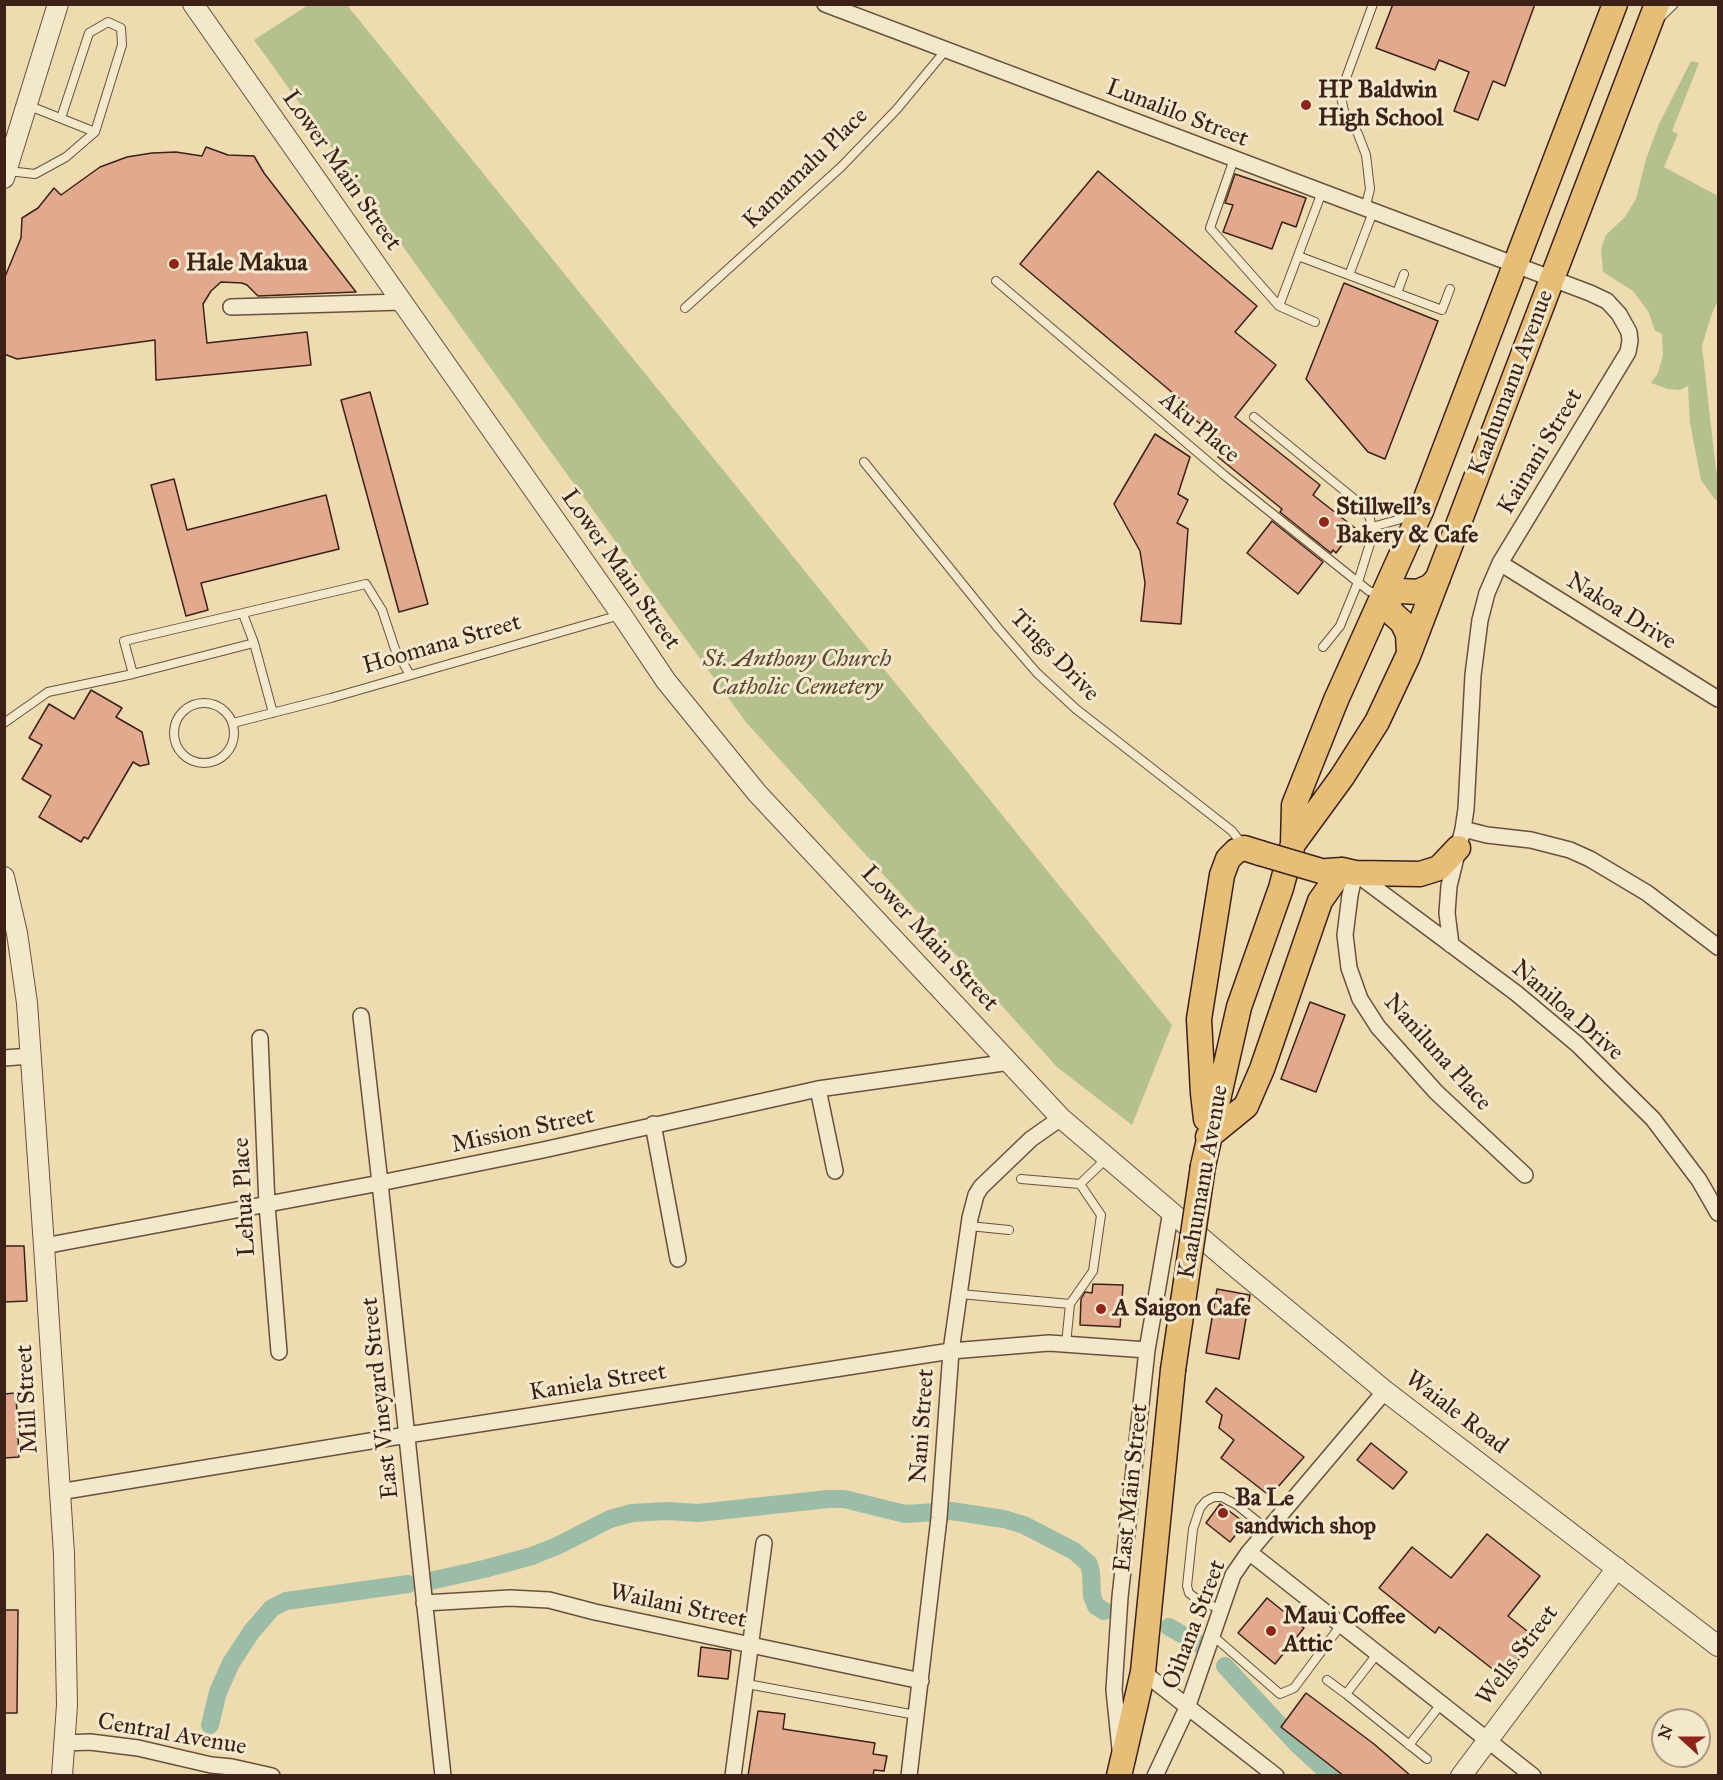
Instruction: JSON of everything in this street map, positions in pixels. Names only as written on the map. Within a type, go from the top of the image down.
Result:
[{"type":"main road","name":"Kaahumanu Avenue","points":[[1143,1672],[1173,1370],[1208,1137],[1239,1007],[1281,888],[1293,844],[1294,805],[1336,700],[1421,511],[1615,4]]},
{"type":"main road","name":"Kaahumanu Avenue","points":[[1293,844],[1342,777],[1377,722],[1408,656],[1657,4]]},
{"type":"main road","points":[[1408,656],[1410,647],[1408,634],[1402,622],[1392,613],[1384,595],[1401,591],[1418,592],[1431,586],[1438,578]]},
{"type":"main road","points":[[1208,1137],[1199,1019],[1225,865],[1232,854],[1252,850],[1339,871],[1403,875],[1432,872],[1445,864],[1461,839]]},
{"type":"main road","points":[[1208,1137],[1246,1106],[1263,1069],[1320,901],[1339,871]]},
{"type":"main road","name":"East Main Street","points":[[1120,1771],[1143,1672]]},
{"type":"street","points":[[6,174],[58,4]]},
{"type":"street","name":"Lower Main Street","points":[[193,4],[666,681],[757,793],[1061,1118],[1171,1211]]},
{"type":"street","name":"Lunalilo Street","points":[[825,4],[1515,265]]},
{"type":"street","name":"Kainani Street","points":[[1450,945],[1447,906],[1450,877],[1461,839],[1475,648],[1487,593],[1500,563],[1618,371],[1628,352],[1630,341],[1625,323],[1607,301],[1515,265]]},
{"type":"street","points":[[231,307],[402,302]]},
{"type":"street","name":"Nakoa Drive","points":[[1500,563],[1719,699]]},
{"type":"street","points":[[1461,839],[1488,836],[1531,840],[1569,850],[1590,859],[1647,893],[1719,947]]},
{"type":"street","name":"Naniloa Drive","points":[[1339,871],[1450,945],[1516,993],[1577,1044],[1653,1119],[1699,1180],[1719,1213]]},
{"type":"street","name":"Naniluna Place","points":[[1339,871],[1350,895],[1345,935],[1349,968],[1360,999],[1378,1027],[1436,1092],[1525,1175]]},
{"type":"street","name":"Mill Street","points":[[4,877],[17,933],[27,1003],[64,1554],[67,1705],[62,1776]]},
{"type":"street","name":"East Vineyard Street","points":[[361,1016],[381,1183],[443,1776]]},
{"type":"street","name":"Lehua Place","points":[[260,1038],[267,1205],[279,1352]]},
{"type":"street","points":[[4,1058],[31,1056]]},
{"type":"street","name":"Mission Street","points":[[44,1246],[381,1183],[543,1150],[818,1089],[1010,1062]]},
{"type":"street","points":[[818,1089],[835,1171]]},
{"type":"street","name":"Nani Street","points":[[909,1776],[940,1511],[951,1351],[969,1226],[976,1195],[981,1187],[1031,1139],[1061,1118]]},
{"type":"street","points":[[653,1125],[678,1258]]},
{"type":"street","name":"East Main Street","points":[[1120,1771],[1114,1690],[1120,1597],[1147,1350],[1171,1211]]},
{"type":"street","name":"Waiale Road","points":[[1171,1211],[1385,1391],[1719,1646]]},
{"type":"street","name":"Kaniela Street","points":[[59,1491],[951,1351],[1049,1343],[1147,1350]]},
{"type":"street","name":"Oihana Street","points":[[1155,1776],[1187,1708],[1233,1575],[1249,1552],[1385,1391]]},
{"type":"street","points":[[733,1776],[764,1543]]},
{"type":"street","points":[[1249,1552],[1533,1776]]},
{"type":"street","name":"Wells Street","points":[[1461,1776],[1617,1568]]},
{"type":"street","name":"Wailani Street","points":[[424,1603],[510,1598],[549,1600],[595,1612],[921,1681]]},
{"type":"street","points":[[1143,1672],[1276,1776]]},
{"type":"street","name":"Central Avenue","points":[[64,1743],[90,1742],[138,1748],[233,1771],[272,1776]]},
{"type":"lane","points":[[1349,275],[1369,210],[1370,189],[1366,155],[1358,134],[1344,111],[1341,97],[1373,4]]},
{"type":"lane","points":[[1647,29],[1674,4]]},
{"type":"lane","points":[[6,174],[35,174],[66,157],[95,132],[122,45],[121,28],[108,22],[89,33],[61,118]]},
{"type":"lane","name":"Kamamalu Place","points":[[685,308],[841,167],[897,109],[945,51]]},
{"type":"lane","points":[[27,105],[95,132]]},
{"type":"lane","points":[[1234,159],[1210,228],[1279,306],[1315,322]]},
{"type":"lane","points":[[1279,306],[1322,192]]},
{"type":"lane","points":[[1298,256],[1442,310],[1450,288]]},
{"type":"lane","points":[[1397,293],[1404,274]]},
{"type":"lane","name":"Aku Place","points":[[996,281],[1224,475],[1369,591],[1384,595]]},
{"type":"lane","points":[[1254,417],[1363,506],[1370,518],[1371,542],[1359,582],[1340,626],[1323,647]]},
{"type":"lane","name":"Tings Drive","points":[[864,462],[1037,673],[1076,709],[1232,831],[1252,850]]},
{"type":"lane","points":[[1372,527],[1402,520],[1421,511]]},
{"type":"lane","points":[[133,674],[124,641],[366,584],[382,610],[395,649],[410,675]]},
{"type":"lane","points":[[243,614],[254,643],[273,713]]},
{"type":"lane","name":"Hoomana Street","points":[[233,723],[621,614]]},
{"type":"lane","points":[[4,723],[48,692],[133,674],[254,643]]},
{"type":"lane","points":[[201,702],[217,705],[224,710],[233,723],[231,747],[218,760],[199,763],[182,754],[176,746],[174,726],[184,710],[193,704],[201,702]]},
{"type":"lane","points":[[1080,1185],[1108,1157]]},
{"type":"lane","points":[[1021,1179],[1080,1185],[1101,1215],[1093,1271],[1070,1304],[1066,1344]]},
{"type":"lane","points":[[969,1226],[1009,1230]]},
{"type":"lane","points":[[960,1294],[1070,1304]]},
{"type":"lane","points":[[1221,1610],[1194,1597],[1189,1593],[1187,1586],[1192,1529],[1200,1508],[1214,1497],[1222,1497],[1237,1505],[1268,1530]]},
{"type":"lane","points":[[1212,1635],[1280,1694],[1294,1689],[1341,1625]]},
{"type":"lane","points":[[1346,1694],[1377,1654]]},
{"type":"lane","points":[[1327,1680],[1427,1759]]},
{"type":"lane","points":[[747,1684],[916,1715]]},
{"type":"lane","points":[[1409,1745],[1440,1704]]},
{"type":"green space","name":"St. Anthony Church Catholic Cemetery","points":[[308,5],[347,5],[1172,1025],[1132,1125],[1057,1067],[745,721],[254,40]]},
{"type":"green space","points":[[1691,61],[1699,63],[1672,131],[1678,134],[1664,167],[1718,196],[1718,300],[1702,346],[1718,473],[1718,502],[1701,480],[1690,423],[1688,386],[1680,390],[1668,389],[1651,383],[1658,373],[1663,355],[1662,334],[1655,331],[1648,311],[1633,291],[1603,272],[1601,249],[1606,235],[1625,217],[1636,199],[1646,159],[1659,124]]},
{"type":"building","points":[[1393,4],[1535,4],[1505,86],[1493,81],[1478,120],[1454,111],[1469,72],[1439,60],[1435,70],[1376,48]]},
{"type":"building","name":"Hale Makua","points":[[206,147],[228,155],[254,156],[264,173],[356,292],[258,296],[242,283],[221,282],[211,291],[203,304],[207,343],[307,332],[311,365],[156,380],[155,340],[17,359],[4,354],[4,279],[21,238],[22,218],[38,208],[54,188],[61,195],[100,167],[127,157],[152,153],[176,152],[202,156]]},
{"type":"building","points":[[1098,171],[1257,306],[1235,332],[1276,365],[1235,417],[1320,485],[1313,495],[1355,528],[1336,553],[1333,550],[1331,553],[1280,512],[1282,509],[1218,457],[1227,445],[1183,410],[1187,405],[1020,264]]},
{"type":"building","points":[[1235,174],[1306,198],[1296,227],[1282,222],[1272,249],[1223,232],[1233,205],[1225,203]]},
{"type":"building","points":[[1344,283],[1438,321],[1385,459],[1368,452],[1306,379]]},
{"type":"building","points":[[370,392],[428,604],[399,612],[341,400]]},
{"type":"building","points":[[1155,434],[1190,457],[1178,494],[1188,500],[1177,523],[1188,529],[1181,624],[1141,621],[1145,583],[1140,551],[1114,504]]},
{"type":"building","points":[[174,479],[187,530],[326,495],[339,549],[201,583],[208,610],[186,616],[151,485]]},
{"type":"building","points":[[1272,521],[1323,562],[1298,594],[1247,553]]},
{"type":"building","points":[[91,690],[122,708],[116,717],[142,732],[149,764],[140,766],[133,762],[88,839],[84,837],[81,842],[39,817],[51,796],[22,779],[42,745],[29,738],[49,704],[74,719]]},
{"type":"building","points":[[1310,1002],[1345,1015],[1316,1092],[1281,1079]]},
{"type":"building","points":[[4,1246],[24,1246],[27,1301],[4,1302]]},
{"type":"building","name":"A Saigon Cafe","points":[[1093,1284],[1123,1285],[1120,1327],[1080,1325],[1081,1299],[1085,1292],[1092,1293]]},
{"type":"building","points":[[1217,1289],[1250,1295],[1239,1359],[1206,1353]]},
{"type":"building","points":[[1216,1388],[1304,1457],[1270,1496],[1221,1458],[1234,1440],[1219,1428],[1222,1415],[1206,1402]]},
{"type":"building","points":[[16,1393],[19,1457],[4,1458],[4,1394]]},
{"type":"building","points":[[1371,1443],[1407,1472],[1393,1489],[1357,1460]]},
{"type":"building","name":"Ba Le sandwich shop","points":[[1220,1504],[1245,1523],[1230,1542],[1206,1523]]},
{"type":"building","points":[[1487,1534],[1540,1576],[1508,1616],[1536,1638],[1504,1678],[1439,1627],[1435,1633],[1379,1588],[1412,1547],[1451,1578]]},
{"type":"building","name":"Maui Coffee Attic","points":[[1267,1598],[1304,1628],[1275,1664],[1238,1633]]},
{"type":"building","points":[[4,1610],[18,1610],[17,1713],[4,1713]]},
{"type":"building","points":[[701,1647],[731,1651],[728,1679],[698,1676]]},
{"type":"building","points":[[1306,1693],[1374,1744],[1411,1776],[1344,1776],[1281,1727]]},
{"type":"building","points":[[758,1711],[785,1714],[783,1729],[875,1743],[873,1754],[887,1756],[884,1771],[874,1770],[873,1776],[748,1776]]},
{"type":"waterway","points":[[430,1581],[532,1556],[610,1519],[632,1513],[666,1511],[698,1513],[844,1499],[905,1514],[951,1511],[1004,1519],[1024,1525],[1074,1551],[1089,1564],[1092,1596],[1096,1606],[1104,1611]]},
{"type":"waterway","points":[[210,1725],[218,1692],[231,1663],[252,1631],[272,1608],[286,1601],[408,1584]]},
{"type":"waterway","points":[[1169,1627],[1201,1645]]},
{"type":"waterway","points":[[1225,1666],[1296,1743],[1332,1776]]},
{"type":"place","name":"HP Baldwin High School","points":[[1306,105]]},
{"type":"place","name":"Hale Makua","points":[[174,264]]},
{"type":"place","name":"Stillwell's Bakery & Cafe","points":[[1324,522]]},
{"type":"place","name":"A Saigon Cafe","points":[[1101,1309]]},
{"type":"place","name":"Ba Le sandwich shop","points":[[1223,1513]]},
{"type":"place","name":"Maui Coffee Attic","points":[[1271,1631]]}]
